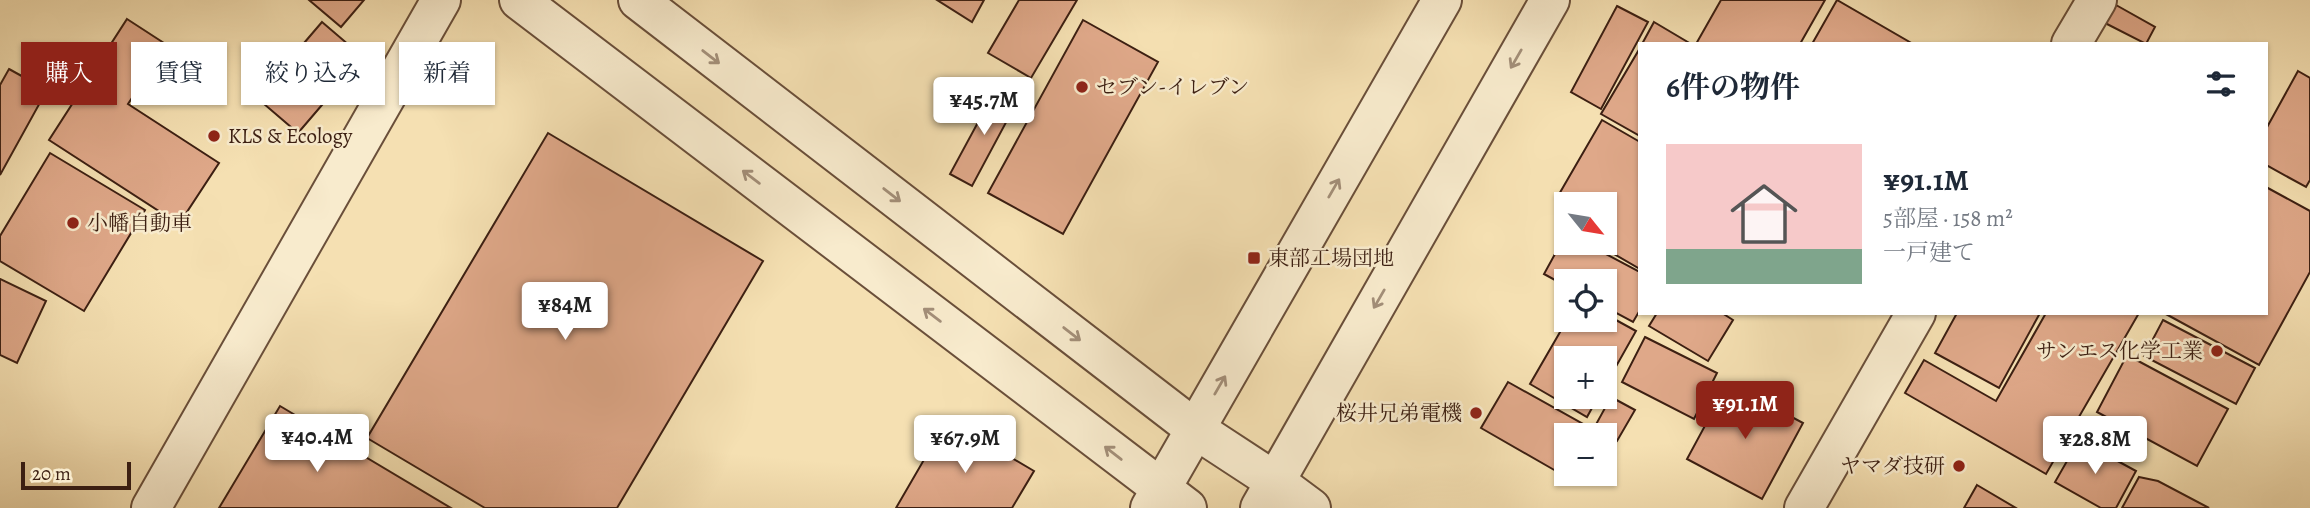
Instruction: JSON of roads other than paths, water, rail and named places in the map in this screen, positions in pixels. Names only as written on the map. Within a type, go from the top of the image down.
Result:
[{"type":"street","points":[[150,508],[441,0]]},
{"type":"street","points":[[519,0],[1166,502],[1195,429],[1443,0]]},
{"type":"street","points":[[638,0],[1195,429],[1268,495],[1311,508]]},
{"type":"street","points":[[1268,495],[1550,0]]},
{"type":"street","points":[[2072,42],[2096,0]]},
{"type":"street","points":[[1804,508],[1915,315]]},
{"type":"place","name":"セブン-イレブン","points":[[1082,87]]},
{"type":"place","name":"KLS & Ecology","points":[[214,136]]},
{"type":"place","name":"小幡自動車","points":[[73,223]]},
{"type":"place","name":"東部工場団地","points":[[1254,258]]},
{"type":"place","name":"サンエス化学工業","points":[[2217,351]]},
{"type":"place","name":"桜井兄弟電機","points":[[1476,413]]},
{"type":"place","name":"ヤマダ技研","points":[[1959,466]]}]
